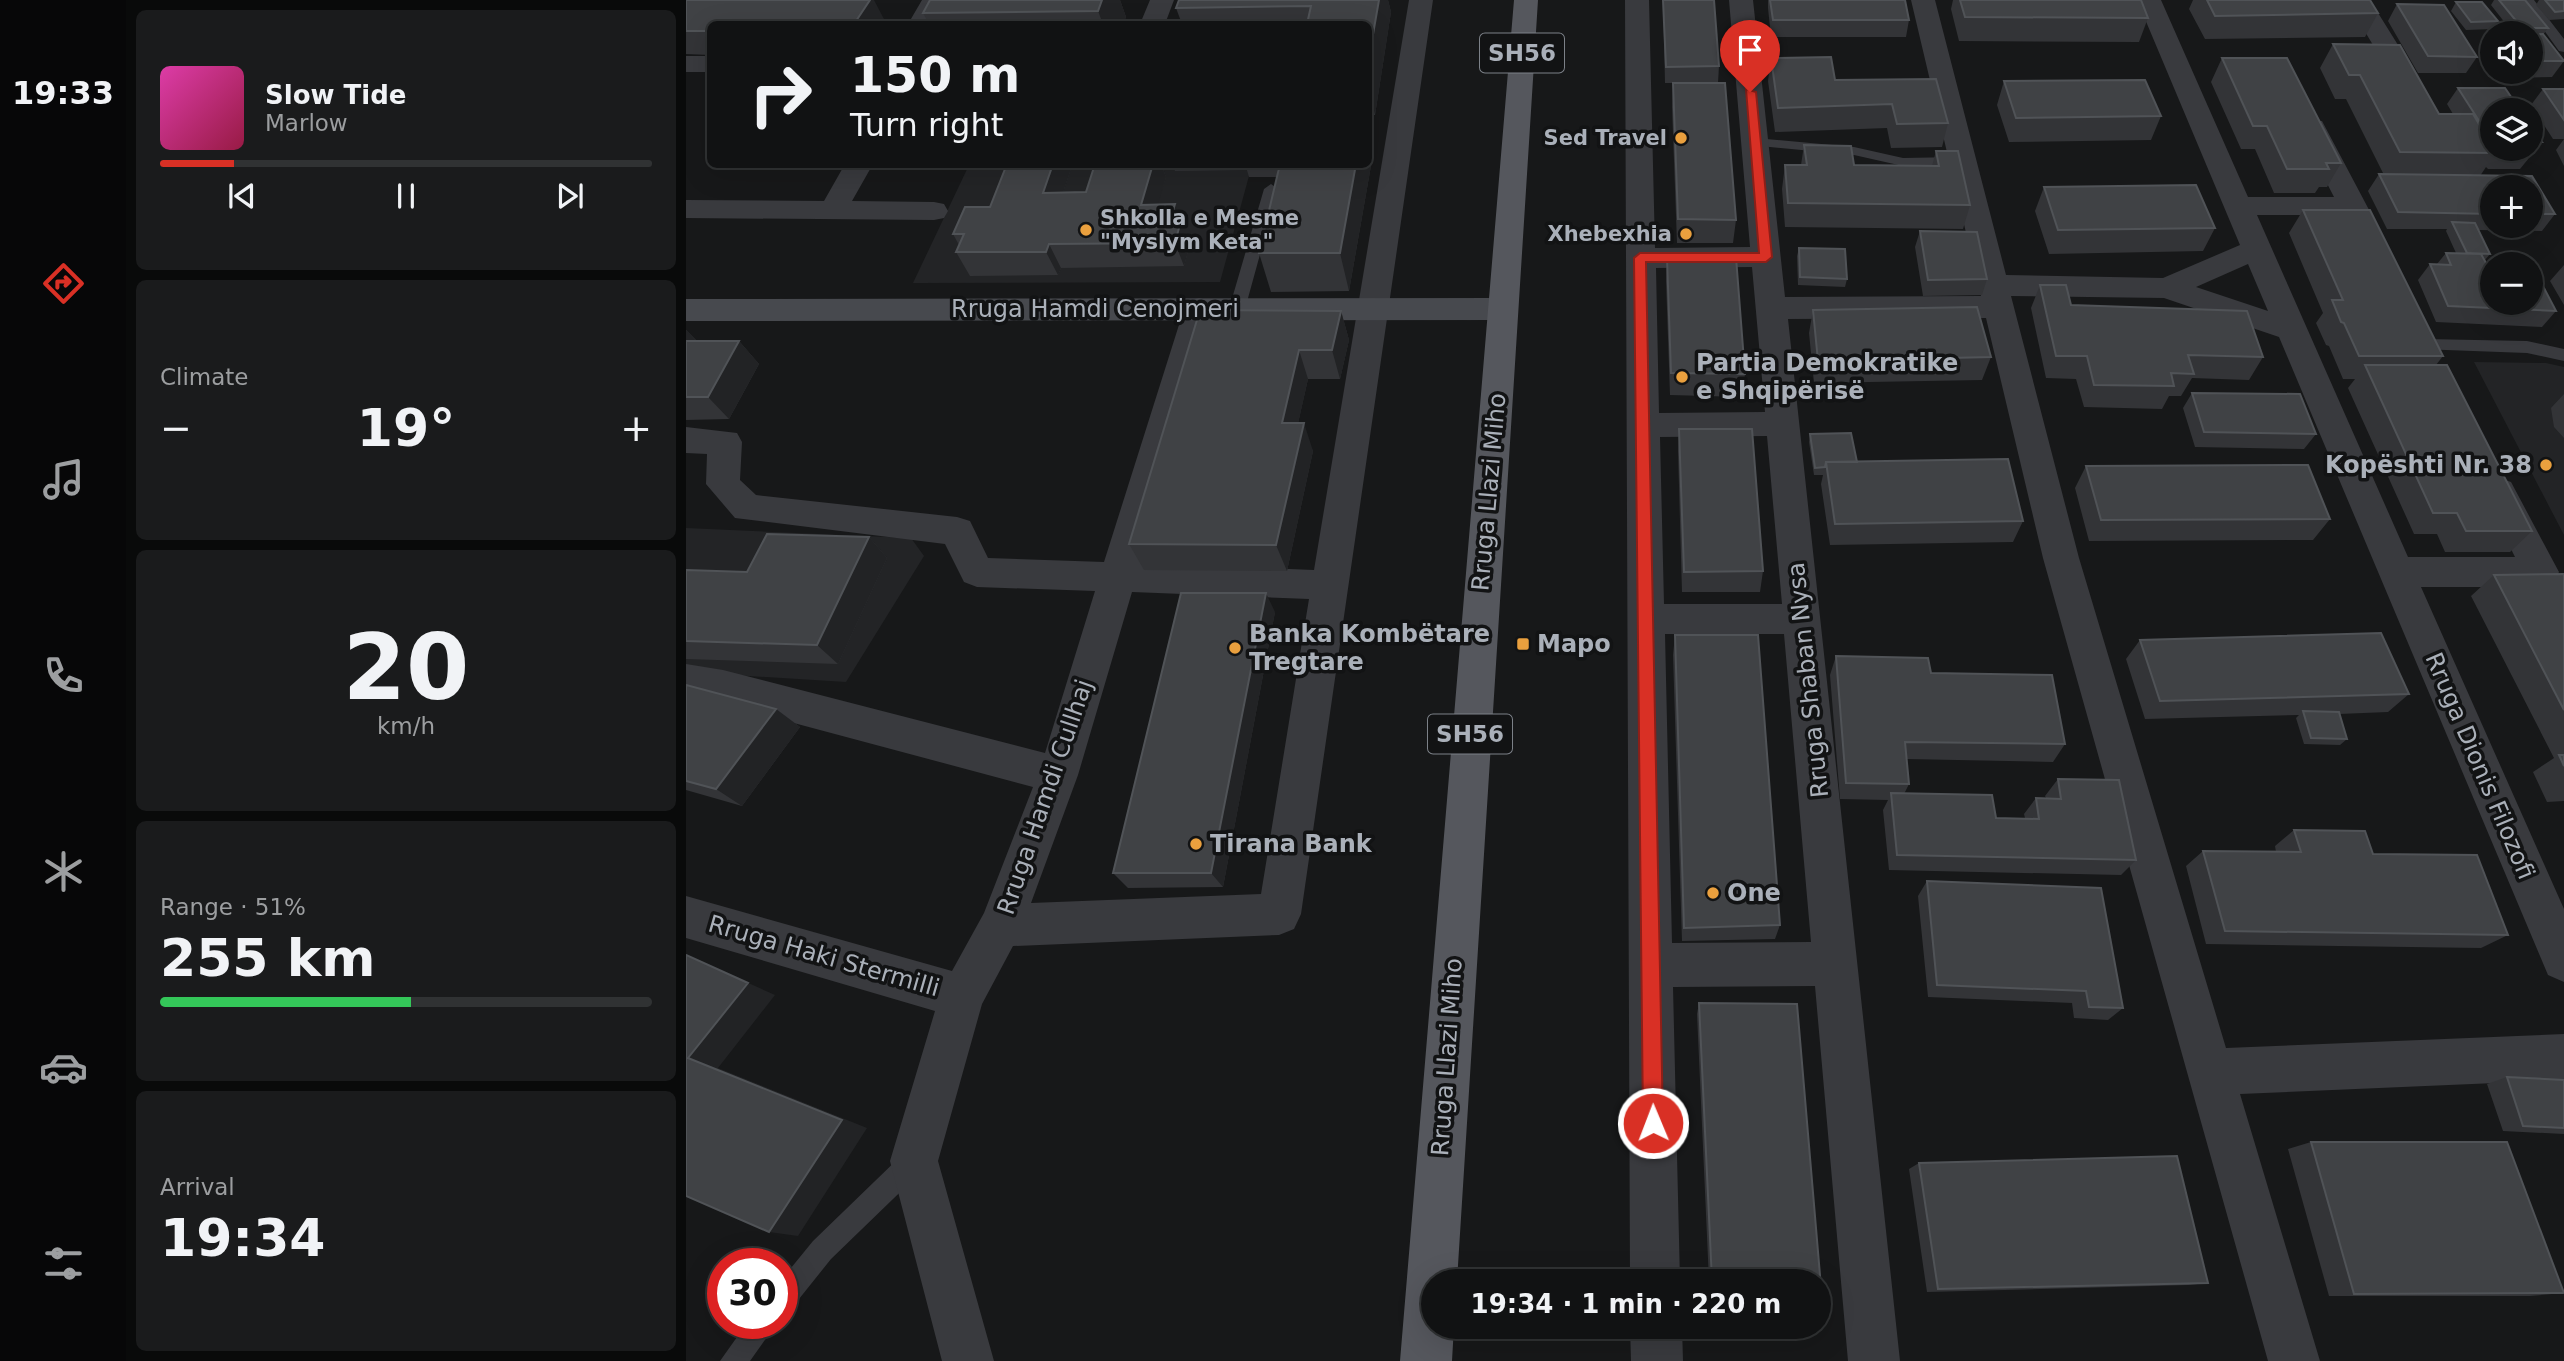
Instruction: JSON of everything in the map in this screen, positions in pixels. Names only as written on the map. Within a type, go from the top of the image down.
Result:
[{"type":"main road","name":"Rruga Llazi Miho","points":[[1426,1361],[1526,0]]},
{"type":"street","points":[[922,21],[934,0]]},
{"type":"street","points":[[1154,21],[1162,0]]},
{"type":"street","points":[[1001,925],[1279,914],[1421,0]]},
{"type":"street","points":[[1637,0],[1655,1269]]},
{"type":"street","name":"Rruga Shaban Nysa","points":[[1741,0],[1874,1361]]},
{"type":"street","points":[[1923,0],[2061,558],[2294,1361]]},
{"type":"street","name":"Rruga Dionis Filozofi","points":[[2149,0],[2564,960]]},
{"type":"street","points":[[2358,0],[2385,45]]},
{"type":"street","points":[[686,64],[707,64]]},
{"type":"street","points":[[2298,98],[2395,287]]},
{"type":"street","points":[[833,211],[857,168]]},
{"type":"street","points":[[2238,206],[2353,206]]},
{"type":"street","points":[[686,209],[934,211]]},
{"type":"street","points":[[1771,308],[2166,288],[2257,249]]},
{"type":"street","points":[[1640,258],[1766,257]]},
{"type":"street","points":[[2166,288],[2292,331]]},
{"type":"street","name":"Rruga Hamdi Cullhaj","points":[[914,1161],[962,996],[1001,925],[1058,775],[1115,578],[1199,309]]},
{"type":"street","name":"Rruga Hamdi Cenojmeri","points":[[686,310],[1503,309]]},
{"type":"street","points":[[2419,333],[2439,374]]},
{"type":"street","points":[[1643,425],[1783,424]]},
{"type":"street","points":[[686,440],[725,442],[723,484],[747,508],[957,531],[977,572],[1330,585]]},
{"type":"street","points":[[2396,572],[2541,572],[2487,466]]},
{"type":"street","points":[[1645,619],[1801,619]]},
{"type":"street","points":[[686,681],[723,687],[1058,775]]},
{"type":"street","name":"Rruga Haki Stermilli","points":[[686,917],[962,996]]},
{"type":"street","points":[[1650,965],[1836,964]]},
{"type":"street","points":[[2212,1072],[2564,1057]]},
{"type":"street","points":[[914,1161],[968,1361]]},
{"type":"street","points":[[1656,1339],[1657,1361]]},
{"type":"lane","points":[[2528,0],[2564,48]]},
{"type":"lane","points":[[1755,142],[1854,151],[1903,162],[1963,161]]},
{"type":"lane","points":[[1237,309],[1272,189]]},
{"type":"lane","points":[[2419,333],[2527,347],[2564,355]]},
{"type":"lane","points":[[798,1280],[822,1250],[914,1161]]},
{"type":"lane","points":[[733,1361],[751,1339]]},
{"type":"shaded area","name":"Shkolla e Mesme \"Myslym Keta\"","points":[[968,168],[1251,168],[1220,282],[913,283]]},
{"type":"shaded area","name":"Kopështi Nr. 38","points":[[2474,362],[2546,363],[2564,367],[2564,535]]},
{"type":"shaded area","points":[[686,528],[911,538],[924,556],[846,682],[686,672]]},
{"type":"building","points":[[686,0],[870,0],[856,21],[707,21],[707,31],[686,31]]},
{"type":"building","points":[[930,0],[1102,0],[1098,11],[923,13]]},
{"type":"building","points":[[1179,0],[1379,0],[1372,40],[1372,21],[1308,21],[1311,6],[1176,8]]},
{"type":"building","points":[[1663,0],[1714,0],[1719,66],[1666,67]]},
{"type":"building","points":[[1770,0],[1905,0],[1909,20],[1773,20]]},
{"type":"building","points":[[1960,0],[2141,0],[2148,18],[1965,17]]},
{"type":"building","points":[[2207,0],[2370,0],[2378,13],[2215,16]]},
{"type":"building","points":[[2499,0],[2525,0],[2542,21],[2516,21]]},
{"type":"building","points":[[2545,0],[2564,0],[2564,11],[2555,12]]},
{"type":"building","points":[[2456,2],[2482,2],[2498,21],[2480,21],[2471,22]]},
{"type":"building","points":[[2397,4],[2444,5],[2477,57],[2428,56]]},
{"type":"building","points":[[2543,34],[2564,61],[2543,61]]},
{"type":"building","points":[[2333,44],[2400,45],[2439,114],[2473,114],[2480,126],[2480,153],[2400,152],[2360,75],[2349,75]]},
{"type":"building","points":[[1831,57],[1835,80],[1936,79],[1948,123],[1897,124],[1892,104],[1778,108],[1771,58]]},
{"type":"building","points":[[2222,58],[2287,58],[2341,163],[2326,163],[2329,169],[2287,169],[2267,126],[2253,126]]},
{"type":"building","points":[[2145,80],[2161,116],[2016,118],[2004,81]]},
{"type":"building","points":[[1673,83],[1725,83],[1736,220],[1678,219]]},
{"type":"building","points":[[2458,88],[2505,88],[2512,98],[2480,98],[2480,122]]},
{"type":"building","points":[[2543,89],[2564,89],[2564,120]]},
{"type":"building","points":[[1804,145],[1851,146],[1854,165],[1939,166],[1936,151],[1958,151],[1970,205],[1788,203],[1785,165],[1807,165]]},
{"type":"building","points":[[1005,168],[1052,168],[1043,193],[1086,192],[1094,168],[1152,168],[1141,205],[1175,204],[1172,214],[1183,213],[1175,243],[1049,244],[1046,252],[956,252],[964,234],[953,234],[965,207],[990,207]]},
{"type":"building","points":[[1279,168],[1355,168],[1340,253],[1259,253]]},
{"type":"building","points":[[2379,174],[2480,175],[2480,214],[2398,212]]},
{"type":"building","points":[[2196,185],[2215,228],[2058,230],[2044,187]]},
{"type":"building","points":[[2543,194],[2555,214],[2543,214]]},
{"type":"building","points":[[2303,210],[2370,210],[2443,356],[2359,356],[2332,300],[2343,300]]},
{"type":"building","points":[[2452,222],[2475,223],[2489,252],[2467,253]]},
{"type":"building","points":[[1920,231],[1977,232],[1987,279],[1928,280]]},
{"type":"building","points":[[1799,248],[1845,249],[1847,279],[1800,277]]},
{"type":"building","points":[[2446,253],[2480,254],[2480,307],[2448,306],[2430,264],[2451,265]]},
{"type":"building","points":[[1736,257],[1745,374],[1671,373],[1667,258]]},
{"type":"building","points":[[2040,285],[2066,285],[2071,305],[2247,311],[2263,357],[2188,355],[2194,374],[2171,373],[2174,386],[2094,385],[2087,356],[2056,356]]},
{"type":"building","points":[[2543,286],[2556,311],[2543,310]]},
{"type":"building","points":[[1977,307],[1991,357],[1818,361],[1813,310]]},
{"type":"building","points":[[1200,310],[1341,311],[1332,350],[1299,350],[1282,423],[1304,423],[1276,545],[1129,544]]},
{"type":"building","points":[[686,341],[739,341],[708,397],[686,397]]},
{"type":"building","points":[[2365,365],[2447,365],[2532,531],[2466,531],[2457,513],[2433,513]]},
{"type":"building","points":[[2192,393],[2300,394],[2316,434],[2204,432]]},
{"type":"building","points":[[1679,429],[1752,429],[1763,571],[1684,572]]},
{"type":"building","points":[[1851,433],[1857,462],[1826,462],[1825,467],[1815,468],[1810,434]]},
{"type":"building","points":[[2008,459],[2023,521],[1835,524],[1826,462]]},
{"type":"building","points":[[2308,465],[2330,519],[2101,520],[2086,466]]},
{"type":"building","points":[[767,534],[869,537],[817,645],[686,641],[686,570],[747,572]]},
{"type":"building","points":[[2564,574],[2564,710],[2494,575]]},
{"type":"building","points":[[1181,593],[1266,593],[1211,873],[1113,873]]},
{"type":"building","points":[[2381,633],[2409,694],[2160,701],[2140,640]]},
{"type":"building","points":[[1675,635],[1758,635],[1780,925],[1684,928]]},
{"type":"building","points":[[1836,656],[1928,658],[1931,673],[2052,675],[2065,744],[1905,742],[1909,784],[1846,783]]},
{"type":"building","points":[[686,685],[776,709],[716,789],[686,781]]},
{"type":"building","points":[[2303,711],[2339,712],[2347,739],[2311,738]]},
{"type":"building","points":[[2058,779],[2119,780],[2136,860],[1897,855],[1891,793],[1992,795],[1996,818],[2039,819],[2036,798],[2061,799]]},
{"type":"building","points":[[2294,830],[2365,831],[2373,854],[2477,855],[2508,935],[2225,931],[2203,851],[2301,852]]},
{"type":"building","points":[[1927,881],[2101,888],[2123,1008],[2089,1007],[2086,991],[1937,985]]},
{"type":"building","points":[[686,955],[748,983],[688,1058],[842,1120],[769,1232],[686,1196]]},
{"type":"building","points":[[1699,1003],[1797,1004],[1819,1269],[1711,1269]]},
{"type":"building","points":[[2507,1077],[2564,1080],[2564,1128],[2523,1126]]},
{"type":"building","points":[[2311,1142],[2507,1142],[2564,1293],[2354,1294]]},
{"type":"building","points":[[2177,1156],[2208,1283],[1938,1289],[1919,1163]]},
{"type":"place","name":"Sed Travel","points":[[1681,138]]},
{"type":"place","name":"Shkolla e Mesme \"Myslym Keta\"","points":[[1086,230]]},
{"type":"place","name":"Xhebexhia","points":[[1686,234]]},
{"type":"place","name":"Partia Demokratike e Shqipërisë","points":[[1682,377]]},
{"type":"place","name":"Kopështi Nr. 38","points":[[2546,465]]},
{"type":"place","name":"Mapo","points":[[1523,644]]},
{"type":"place","name":"Banka Kombëtare Tregtare","points":[[1235,648]]},
{"type":"place","name":"Tirana Bank","points":[[1196,844]]},
{"type":"place","name":"One","points":[[1713,893]]},
{"type":"route","points":[[1653,1123],[1640,258],[1766,257],[1750,92]]}]
